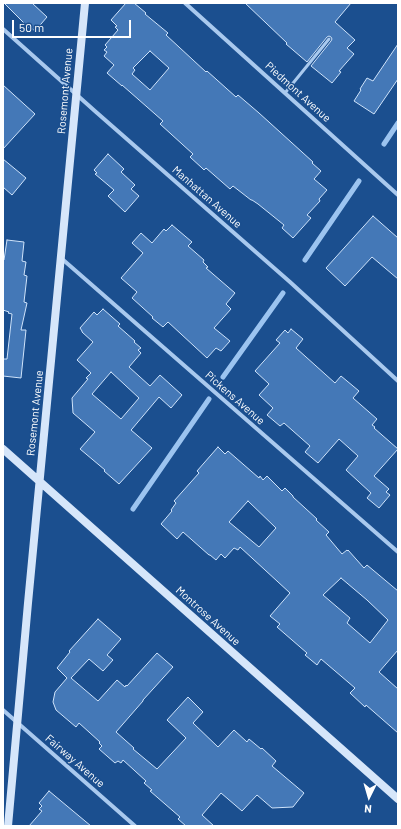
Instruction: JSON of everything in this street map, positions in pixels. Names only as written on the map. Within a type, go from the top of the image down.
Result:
[{"type":"street","name":"Rosemont Avenue","points":[[8,826],[85,3]]},
{"type":"street","name":"Piedmont Avenue","points":[[185,3],[398,195]]},
{"type":"street","name":"Manhattan Avenue","points":[[3,29],[290,282],[398,381]]},
{"type":"street","name":"Pickens Avenue","points":[[61,258],[398,552]]},
{"type":"street","name":"Montrose Avenue","points":[[3,449],[398,799]]},
{"type":"street","name":"Fairway Avenue","points":[[3,710],[135,826]]},
{"type":"lane","points":[[285,93],[329,40]]},
{"type":"building","points":[[4,3],[32,3],[47,17],[35,31],[30,27],[29,28]]},
{"type":"building","points":[[126,3],[134,3],[168,33],[166,35],[206,72],[207,71],[236,97],[238,95],[259,113],[321,171],[314,179],[327,190],[319,199],[320,201],[307,215],[311,218],[293,238],[282,228],[284,225],[258,204],[233,186],[230,189],[206,168],[204,170],[190,157],[193,154],[160,124],[163,121],[107,73],[114,65],[104,56],[107,52],[104,50],[107,47],[105,45],[118,30],[115,27],[117,26],[111,20]],"holes":[[[150,51],[169,68],[150,90],[132,74],[135,70],[133,68]]]},
{"type":"building","points":[[245,3],[351,3],[335,22],[355,40],[347,48],[354,54],[339,71],[341,72],[332,83],[311,66],[331,41],[331,37],[327,37],[307,62],[286,44],[287,43]]},
{"type":"building","points":[[398,44],[398,79],[374,114],[354,101],[367,78],[373,81]]},
{"type":"building","points":[[3,85],[35,114],[3,149]]},
{"type":"building","points":[[108,154],[124,169],[121,172],[135,185],[131,189],[139,196],[125,212],[108,196],[114,190],[95,174],[97,173],[94,170]]},
{"type":"building","points":[[3,159],[26,178],[12,195],[3,187]]},
{"type":"building","points":[[373,216],[398,238],[398,279],[372,257],[345,286],[326,268]]},
{"type":"building","points":[[172,225],[192,242],[188,246],[204,260],[203,262],[208,267],[206,268],[235,293],[226,304],[231,309],[214,328],[230,341],[221,351],[216,348],[207,358],[168,322],[163,327],[152,318],[153,317],[132,298],[137,292],[121,278],[143,253],[132,243],[141,233],[152,243],[164,229],[166,231]]},
{"type":"building","points":[[7,240],[24,242],[22,261],[26,262],[24,275],[27,276],[24,302],[27,303],[21,330],[26,330],[21,378],[3,376],[3,359],[7,359],[12,314],[3,310],[3,260]]},
{"type":"building","points":[[103,309],[120,324],[118,326],[141,348],[138,350],[141,353],[129,367],[150,386],[160,375],[182,395],[171,408],[159,397],[131,430],[152,448],[119,484],[80,449],[95,432],[73,413],[72,398],[88,379],[86,378],[91,373],[77,360],[93,342],[82,332],[80,328],[94,312],[97,315]],"holes":[[[111,372],[139,398],[121,419],[92,394]]]},
{"type":"building","points":[[291,329],[303,339],[296,348],[335,383],[341,376],[359,391],[353,398],[377,419],[372,425],[375,427],[374,428],[398,449],[374,476],[389,489],[386,492],[390,495],[379,508],[367,498],[371,493],[346,470],[358,456],[339,439],[318,463],[305,452],[310,446],[284,423],[280,426],[267,415],[273,408],[259,395],[269,384],[255,371],[280,343],[276,340],[285,330],[288,333]]},
{"type":"building","points":[[218,447],[225,454],[228,451],[259,478],[260,476],[263,480],[267,476],[282,491],[285,488],[329,532],[326,535],[342,554],[348,550],[364,568],[367,565],[398,591],[398,650],[379,672],[398,689],[398,733],[350,693],[355,688],[321,659],[317,665],[305,655],[307,653],[277,627],[280,624],[270,616],[290,593],[240,547],[238,550],[234,548],[225,558],[221,554],[216,560],[183,532],[177,539],[161,524],[172,511],[171,510],[176,503],[174,501],[199,473],[197,471]],"holes":[[[248,501],[276,528],[259,547],[229,522]],[[341,578],[388,620],[370,643],[347,623],[350,618],[323,595]]]},
{"type":"building","points":[[98,619],[121,639],[107,655],[113,660],[103,671],[89,659],[71,678],[98,701],[117,680],[125,687],[126,685],[127,686],[157,653],[173,667],[116,732],[134,748],[133,749],[157,769],[186,738],[167,720],[188,697],[203,712],[193,723],[218,747],[234,730],[247,742],[249,739],[261,749],[262,748],[276,761],[272,766],[304,793],[293,807],[272,808],[257,795],[242,811],[221,793],[202,815],[214,826],[186,826],[178,819],[180,817],[150,791],[152,790],[144,783],[146,781],[123,760],[121,763],[118,761],[115,763],[99,749],[102,746],[99,743],[100,742],[79,723],[76,727],[56,710],[53,702],[55,692],[67,678],[57,668],[70,652],[69,651]]},
{"type":"building","points":[[49,791],[91,826],[29,826],[42,811],[39,809],[42,806],[39,803]]},
{"type":"waterway","points":[[384,144],[398,123]]},
{"type":"waterway","points":[[305,260],[359,181]]},
{"type":"waterway","points":[[223,377],[283,293]]},
{"type":"waterway","points":[[133,509],[209,399]]}]
